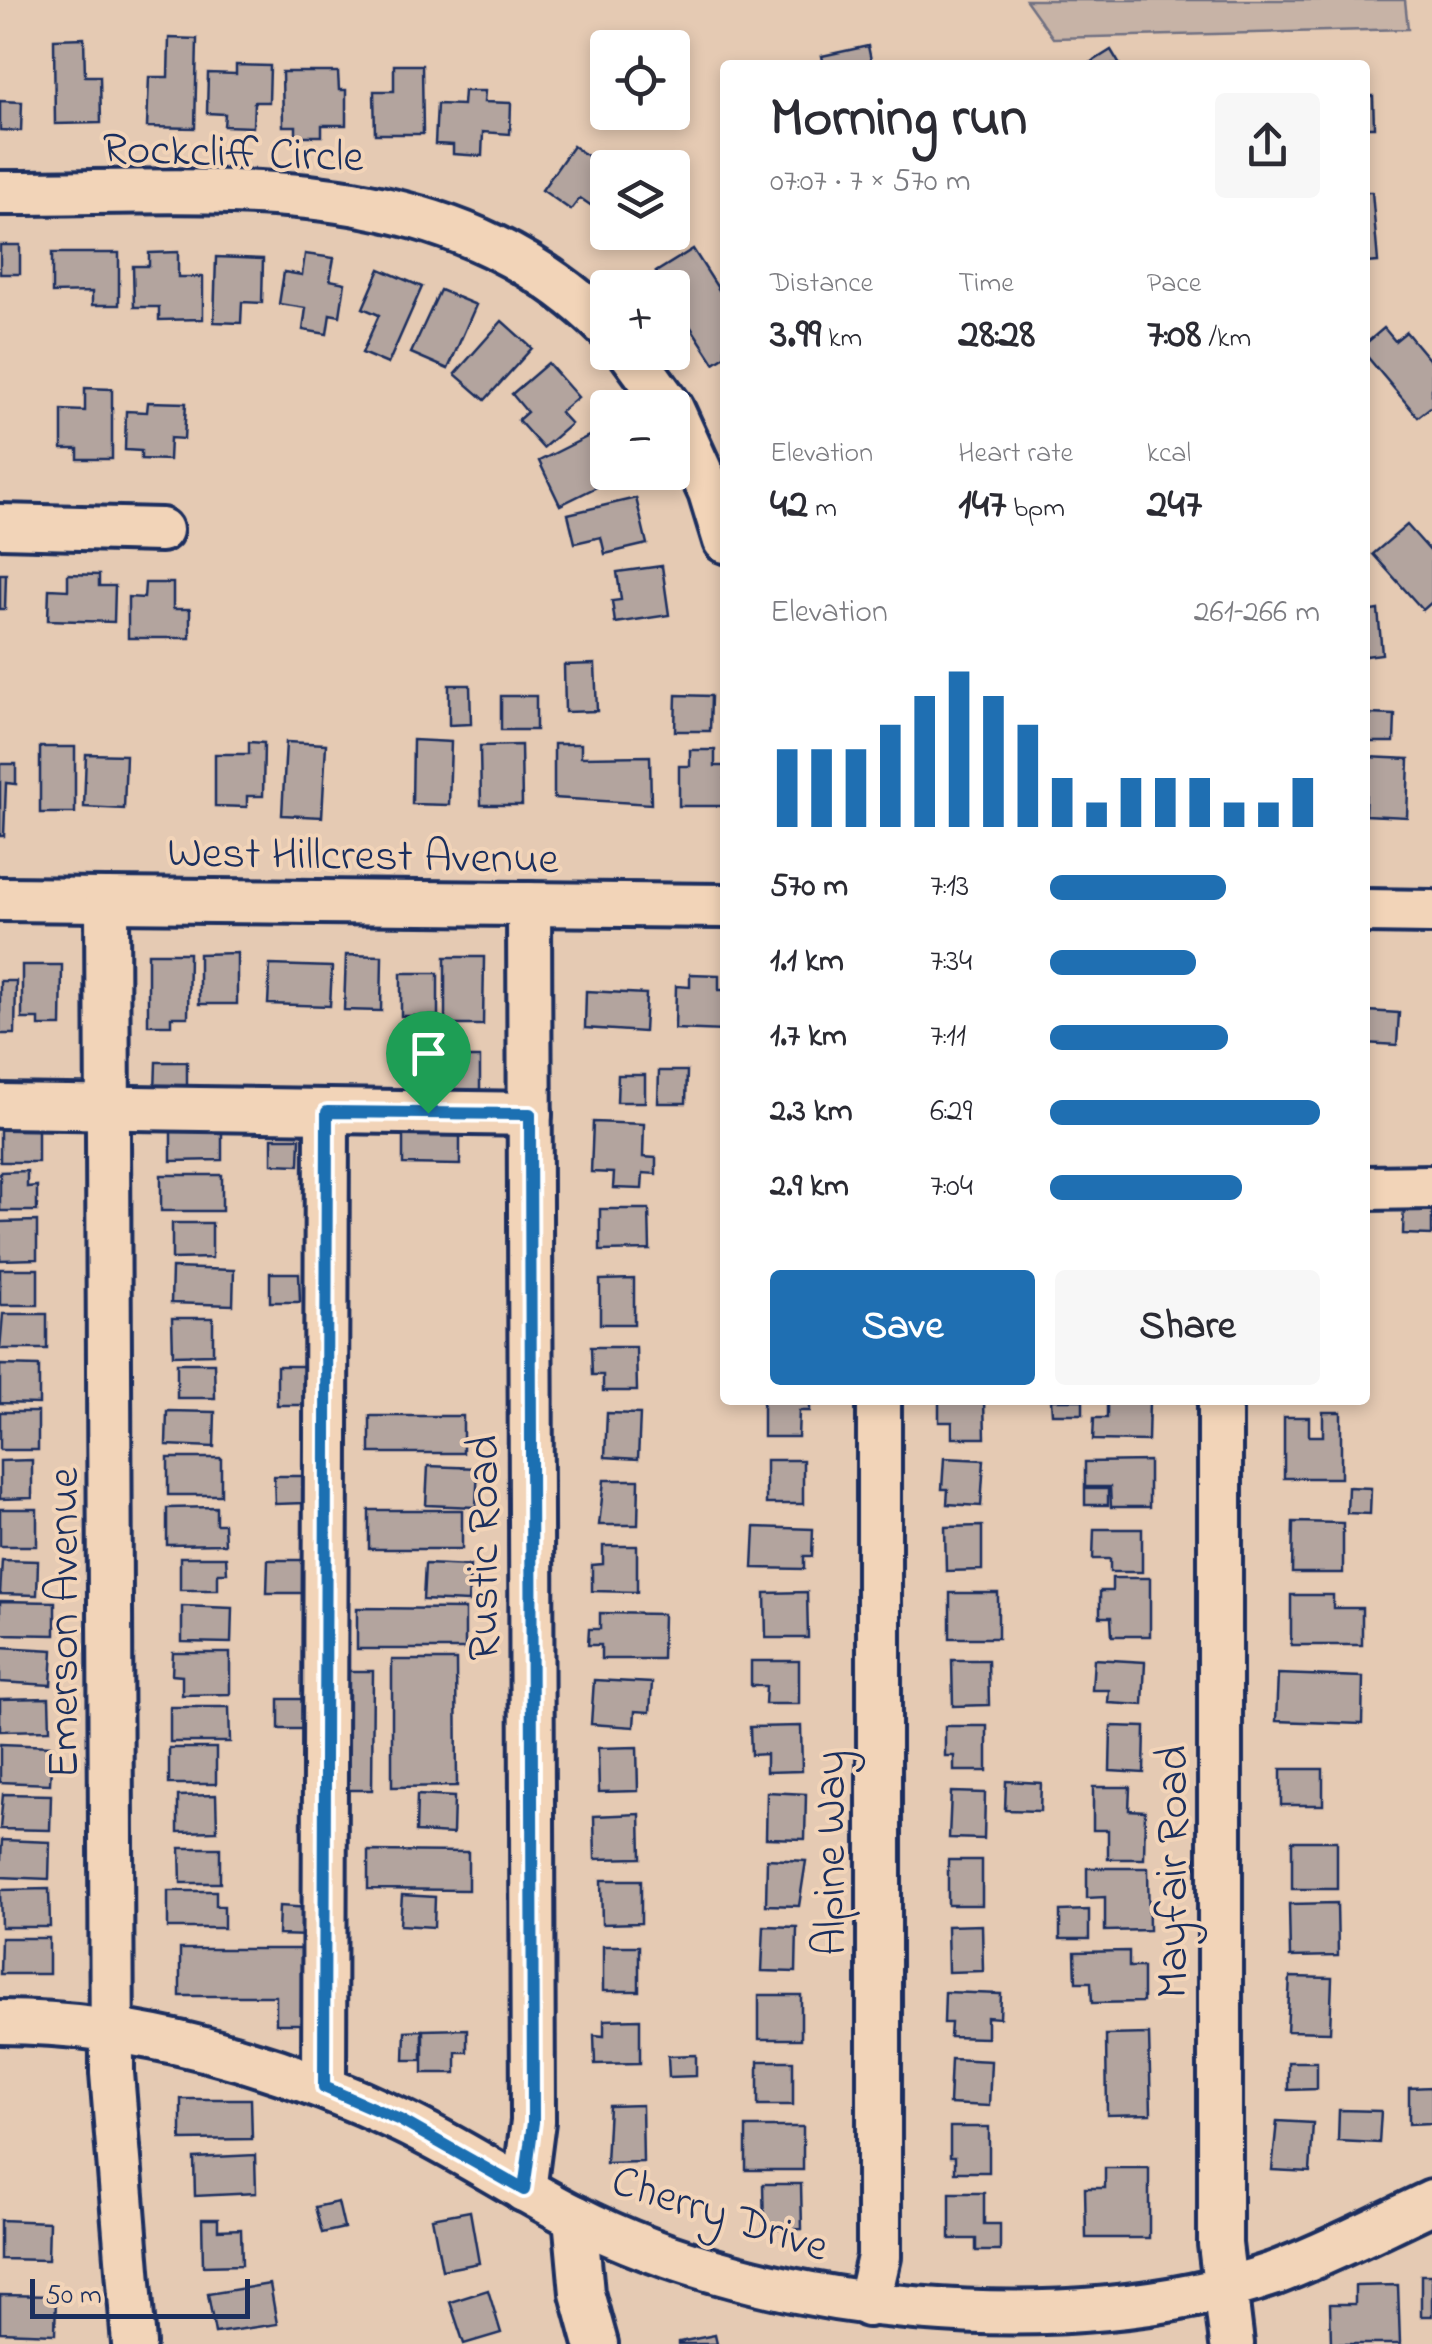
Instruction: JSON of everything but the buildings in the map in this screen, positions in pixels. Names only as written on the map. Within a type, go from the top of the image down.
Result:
[{"type":"street","name":"Rockcliff Circle","points":[[0,192],[289,194],[401,210],[473,235],[538,272],[590,314]]},
{"type":"street","points":[[690,448],[720,525]]},
{"type":"street","points":[[0,526],[161,530]]},
{"type":"street","name":"West Hillcrest Avenue","points":[[0,900],[720,906]]},
{"type":"street","name":"Emerson Avenue","points":[[107,900],[113,2032],[120,2201],[134,2344]]},
{"type":"street","name":"Rustic Road","points":[[524,2190],[533,2122],[529,904]]},
{"type":"street","points":[[1370,911],[1432,912]]},
{"type":"street","points":[[0,1106],[530,1114]]},
{"type":"street","points":[[324,2087],[327,1112]]},
{"type":"street","points":[[1370,1188],[1432,1187]]},
{"type":"street","name":"Alpine Way","points":[[868,2305],[879,2257],[879,1405]]},
{"type":"street","name":"Mayfair Road","points":[[1220,1405],[1222,2287],[1232,2344]]},
{"type":"street","name":"Cherry Drive","points":[[0,2022],[86,2024],[280,2070],[400,2120],[575,2218],[678,2259],[769,2286],[868,2305],[1002,2314],[1094,2310],[1222,2287],[1272,2274],[1432,2202]]},
{"type":"street","points":[[575,2218],[582,2292],[596,2344]]},
{"type":"shaded area","points":[[1026,0],[1405,0],[1408,29],[1053,38]]},
{"type":"route","points":[[327,1112],[428,1113],[530,1114],[533,2122],[524,2190],[400,2120],[324,2087],[327,1112]]}]
